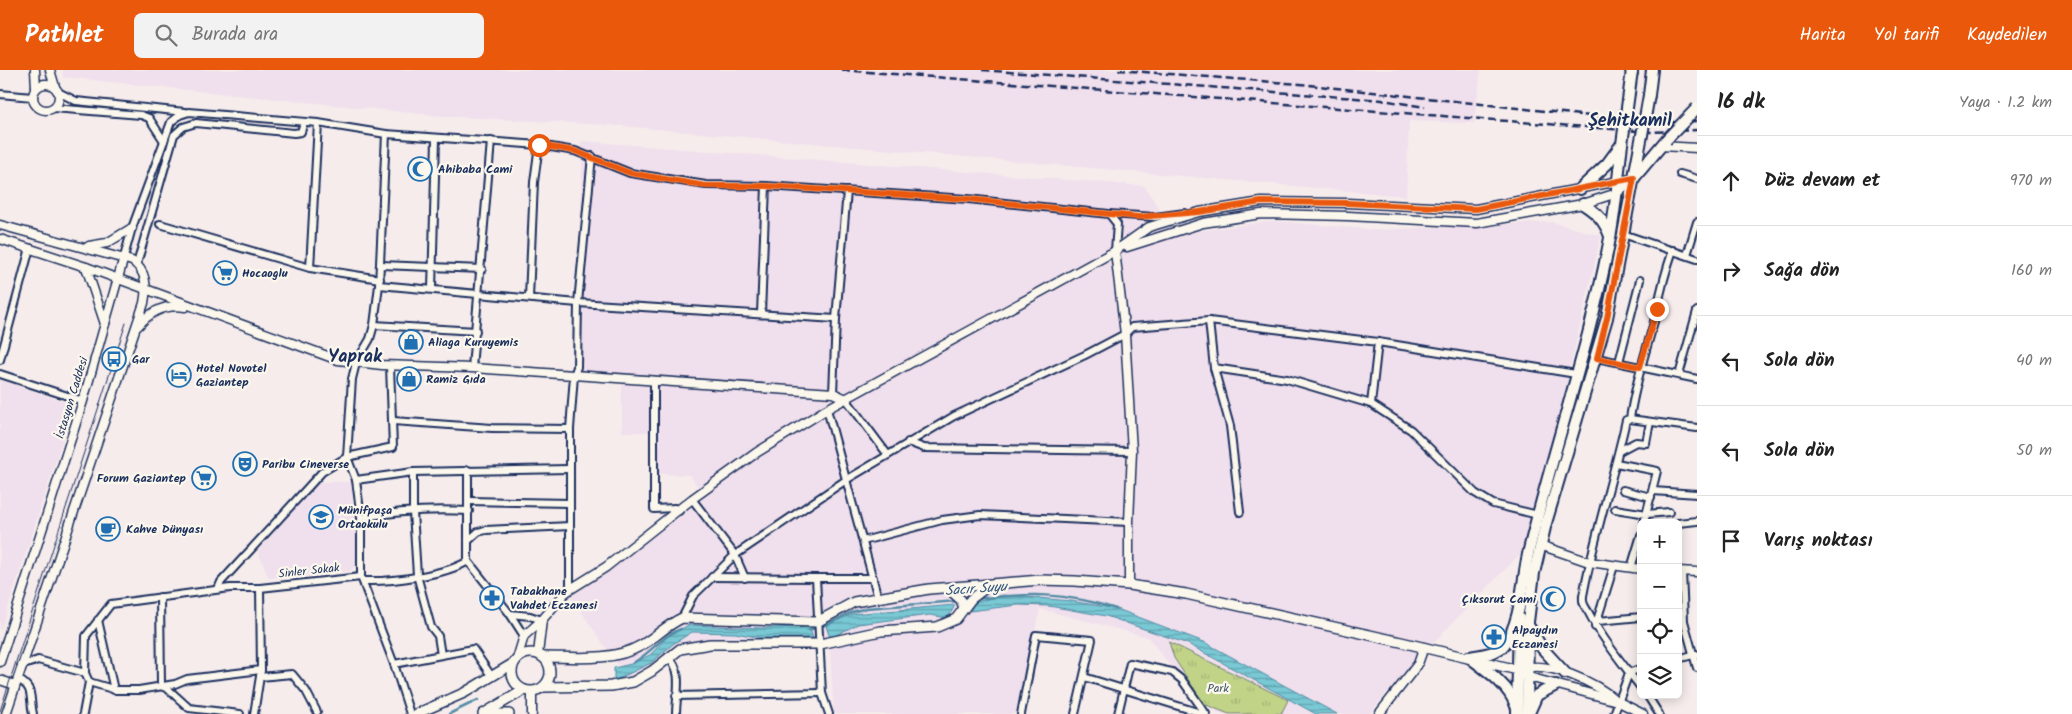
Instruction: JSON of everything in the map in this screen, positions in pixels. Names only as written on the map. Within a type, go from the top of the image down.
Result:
[{"type":"main road","points":[[1517,710],[1534,573],[1540,545],[1597,358],[1607,318],[1642,135],[1652,70]]},
{"type":"main road","points":[[1469,657],[1492,652],[1503,646],[1511,632],[1519,602],[1528,552],[1592,320],[1610,238],[1632,71]]},
{"type":"main road","points":[[1634,178],[1663,143],[1697,108]]},
{"type":"main road","points":[[1580,189],[1607,164],[1622,144]]},
{"type":"main road","points":[[1583,204],[1597,212],[1605,222],[1610,238]]},
{"type":"main road","points":[[416,714],[440,705],[492,677],[527,653],[541,655],[622,654],[641,646],[666,625],[682,618],[817,622],[854,602],[948,588],[1041,580],[1129,585],[1186,594],[1523,669]]},
{"type":"main road","points":[[484,714],[528,691],[544,687],[611,686],[633,682],[652,671],[680,649],[710,644],[820,644],[881,631],[937,627],[956,619],[971,599],[988,586]]},
{"type":"main road","points":[[948,588],[961,600],[964,608]]},
{"type":"main road","points":[[1519,602],[1523,669],[1528,678],[1528,714]]},
{"type":"main road","points":[[1528,622],[1533,636],[1565,672]]},
{"type":"main road","points":[[541,655],[551,672],[544,687]]},
{"type":"main road","points":[[1469,657],[1489,673],[1513,697],[1517,710]]},
{"type":"main road","points":[[516,661],[512,669],[515,682],[528,691]]},
{"type":"main road","points":[[1528,714],[1537,695],[1556,685]]},
{"type":"main road","points":[[484,714],[509,714]]},
{"type":"street","points":[[35,70],[36,88],[32,97],[34,104],[40,109],[53,108],[141,115],[149,118],[164,141]]},
{"type":"street","points":[[50,70],[58,101],[53,108]]},
{"type":"street","points":[[36,88],[44,84],[56,90],[64,97],[84,102],[318,123],[386,134],[539,145],[592,156],[630,173],[706,186],[766,186],[968,199],[1155,217],[1261,202],[1347,203],[1476,209],[1634,178]]},
{"type":"street","points":[[0,94],[32,97]]},
{"type":"street","name":"İstasyon Caddesi","points":[[0,662],[83,401],[132,228],[171,122],[180,115],[189,112]]},
{"type":"street","points":[[137,264],[174,136],[183,127],[196,123],[294,134],[301,132],[304,122]]},
{"type":"street","points":[[310,268],[318,123]]},
{"type":"street","points":[[386,134],[380,282],[374,325],[370,339],[356,363],[352,379],[347,457],[356,480],[361,518],[363,579],[410,714]]},
{"type":"street","points":[[432,289],[436,138]]},
{"type":"street","points":[[472,368],[482,269],[491,141]]},
{"type":"street","points":[[1663,143],[1697,148]]},
{"type":"street","points":[[530,298],[534,182],[539,145]]},
{"type":"street","points":[[570,588],[570,429],[574,375],[577,367],[578,303],[592,156]]},
{"type":"street","points":[[1680,174],[1697,179]]},
{"type":"street","points":[[1115,250],[1203,223],[1261,214],[1348,216],[1477,223],[1583,204],[1617,193],[1634,178]]},
{"type":"street","points":[[761,314],[766,186]]},
{"type":"street","points":[[833,393],[836,319],[847,191]]},
{"type":"street","points":[[516,661],[524,636],[542,620],[570,588],[606,567],[692,499],[756,453],[827,409],[1115,250],[1149,227],[1199,212]]},
{"type":"street","points":[[1109,214],[1117,224],[1115,250],[1125,334],[1132,450],[1128,522],[1129,585]]},
{"type":"street","points":[[1687,255],[1697,222]]},
{"type":"street","points":[[160,224],[310,268],[380,282],[578,303],[836,319]]},
{"type":"street","points":[[0,225],[124,258],[137,264],[144,275],[147,289],[6,714]]},
{"type":"street","points":[[84,247],[107,243],[132,228]]},
{"type":"street","points":[[1623,234],[1697,259]]},
{"type":"street","points":[[0,239],[118,278],[321,354],[356,363],[390,366],[472,368],[833,393],[846,399],[888,455]]},
{"type":"street","points":[[0,360],[30,248]]},
{"type":"street","points":[[1630,419],[1640,367],[1673,250]]},
{"type":"street","points":[[381,265],[482,269]]},
{"type":"street","points":[[86,267],[105,326]]},
{"type":"street","points":[[1619,362],[1640,280]]},
{"type":"street","points":[[135,329],[145,318],[165,307],[195,308]]},
{"type":"street","points":[[1679,376],[1697,311]]},
{"type":"street","points":[[682,618],[693,596],[735,555],[846,480],[954,416],[1125,334],[1132,327],[1148,324],[1209,321],[1378,342],[1576,374]]},
{"type":"street","points":[[1209,321],[1214,368],[1230,426],[1240,512]]},
{"type":"street","points":[[374,325],[476,330]]},
{"type":"street","points":[[1371,404],[1378,342]]},
{"type":"street","points":[[1597,358],[1697,379]]},
{"type":"street","points":[[218,589],[221,582],[322,472],[347,457],[393,447],[390,366]]},
{"type":"street","points":[[1214,368],[1286,379],[1371,404],[1411,430],[1475,493],[1493,504],[1538,515]]},
{"type":"street","points":[[0,374],[83,401]]},
{"type":"street","points":[[654,382],[654,509],[675,508],[679,511]]},
{"type":"street","points":[[827,409],[878,598]]},
{"type":"street","points":[[1637,683],[1582,604],[1589,562],[1626,420],[1697,428]]},
{"type":"street","points":[[393,421],[492,428],[570,429]]},
{"type":"street","points":[[1619,451],[1636,442],[1646,443],[1650,422]]},
{"type":"street","points":[[908,442],[924,448],[1132,450]]},
{"type":"street","points":[[1616,463],[1656,471],[1645,519]]},
{"type":"street","points":[[356,480],[413,472],[570,469]]},
{"type":"street","points":[[468,470],[468,561],[510,614],[524,636]]},
{"type":"street","points":[[413,472],[413,512],[417,575],[431,627],[438,636],[441,655]]},
{"type":"street","points":[[1623,490],[1652,494],[1696,494]]},
{"type":"street","points":[[692,499],[735,555],[745,578]]},
{"type":"street","points":[[469,501],[570,503]]},
{"type":"street","points":[[1615,509],[1647,514],[1669,512]]},
{"type":"street","points":[[361,518],[413,512],[469,511]]},
{"type":"street","points":[[863,541],[942,520],[980,515],[1128,522]]},
{"type":"street","points":[[1682,523],[1697,521]]},
{"type":"street","points":[[468,541],[478,532],[486,530],[570,526]]},
{"type":"street","points":[[1540,545],[1589,562],[1637,569]]},
{"type":"street","points":[[1631,568],[1637,548]]},
{"type":"street","name":"Sinler Sokak","points":[[85,673],[86,636],[111,604],[218,589],[260,588],[417,575],[460,566],[468,561]]},
{"type":"street","points":[[1597,624],[1614,566]]},
{"type":"street","points":[[1682,571],[1697,572]]},
{"type":"street","points":[[712,577],[873,578]]},
{"type":"street","points":[[816,578],[822,693],[829,714]]},
{"type":"street","points":[[254,714],[261,674],[260,588]]},
{"type":"street","points":[[160,597],[161,686]]},
{"type":"street","points":[[510,614],[530,616],[542,620]]},
{"type":"street","points":[[1597,624],[1637,618]]},
{"type":"street","points":[[98,620],[114,690]]},
{"type":"street","points":[[541,655],[542,620]]},
{"type":"street","points":[[1682,622],[1695,655],[1697,668]]},
{"type":"street","points":[[1021,714],[1036,636],[1092,640],[1075,714]]},
{"type":"street","points":[[1379,714],[1418,664],[1424,647]]},
{"type":"street","points":[[394,664],[473,650],[492,677]]},
{"type":"street","points":[[1682,658],[1695,655]]},
{"type":"street","points":[[668,657],[674,662],[678,672],[676,714]]},
{"type":"street","points":[[21,666],[38,660],[85,673],[89,682],[83,714]]},
{"type":"street","points":[[1118,714],[1130,663],[1172,672],[1182,680],[1205,714]]},
{"type":"street","points":[[1523,669],[1565,672],[1604,690],[1617,701]]},
{"type":"street","points":[[1614,714],[1617,701],[1629,673],[1637,670]]},
{"type":"street","points":[[89,682],[114,690],[139,690],[187,679],[292,674],[306,691],[317,712]]},
{"type":"street","points":[[1084,677],[1205,714]]},
{"type":"street","points":[[1528,678],[1617,701],[1643,714]]},
{"type":"street","points":[[0,680],[25,682],[30,690],[33,714]]},
{"type":"street","points":[[161,686],[168,689],[189,708],[240,714]]},
{"type":"street","points":[[528,691],[532,714]]},
{"type":"street","points":[[676,696],[822,693]]},
{"type":"street","points":[[1650,699],[1659,714]]},
{"type":"shaded area","points":[[63,70],[1481,70],[1474,123],[1409,121],[1406,196],[611,125],[442,116],[63,77]]},
{"type":"shaded area","points":[[581,141],[1144,186],[1176,234],[1273,221],[1376,230],[1552,222],[1601,236],[1528,546],[1412,664],[1369,714],[1220,714],[1198,701],[1148,637],[1040,609],[1015,714],[834,714],[830,648],[688,646],[629,681],[567,591],[700,490],[690,475],[658,474],[656,432],[622,432],[622,375],[577,370]]},
{"type":"shaded area","points":[[0,380],[74,405],[0,632]]},
{"type":"shaded area","name":"Münifpaşa Ortaokulu","points":[[318,482],[351,482],[358,563],[350,571],[269,578],[258,551]]},
{"type":"green space","name":"Park","points":[[1169,642],[1288,700],[1281,714],[1229,714],[1204,704],[1174,658]]},
{"type":"water","points":[[1003,595],[1071,601],[1117,609],[1204,642],[1337,714],[1316,714],[1188,644],[1106,616],[1049,606],[1018,605],[970,611],[976,602]]},
{"type":"water","points":[[955,605],[948,618],[930,615],[858,624],[830,638],[826,626],[852,614]]},
{"type":"water","points":[[689,625],[761,628],[809,627],[813,638],[762,638],[735,633],[692,632],[673,644],[651,663],[614,681],[614,668],[631,664],[650,655],[669,635]]},
{"type":"waterway","name":"Sacır Suyu","points":[[976,599],[1047,595],[1080,599],[1116,609]]},
{"type":"waterway","name":"Sacır Suyu","points":[[809,630],[828,624],[852,612],[867,608],[958,601]]},
{"type":"waterway","name":"Sacır Suyu","points":[[633,663],[668,635],[681,629]]},
{"type":"waterway","name":"Sacır Suyu","points":[[449,714],[478,700]]},
{"type":"tram line","points":[[0,711],[126,323]]},
{"type":"railway","points":[[842,70],[1651,132],[1697,130]]},
{"type":"railway","points":[[982,70],[1382,100],[1425,107]]},
{"type":"railway","points":[[1118,70],[1300,84],[1653,123],[1697,121]]},
{"type":"place","name":"Ahibaba Cami","points":[[420,169]]},
{"type":"place","name":"Hocaoglu","points":[[225,273]]},
{"type":"place","name":"Aliaga Kuruyemis","points":[[411,342]]},
{"type":"place","name":"Gar","points":[[114,359]]},
{"type":"place","name":"Hotel Novotel Gaziantep","points":[[179,375]]},
{"type":"place","name":"Ramiz Gıda","points":[[409,379]]},
{"type":"place","name":"Paribu Cineverse","points":[[245,464]]},
{"type":"place","name":"Forum Gaziantep","points":[[204,478]]},
{"type":"place","name":"Münifpaşa Ortaokulu","points":[[321,517]]},
{"type":"place","name":"Kahve Dünyası","points":[[108,529]]},
{"type":"place","name":"Tabakhane Vahdet Eczanesi","points":[[492,598]]},
{"type":"place","name":"Çıksorut Cami","points":[[1553,599]]},
{"type":"place","name":"Alpaydın Eczanesi","points":[[1494,637]]},
{"type":"district","name":"Şehitkamil","points":[[1630,121]]},
{"type":"district","name":"Yaprak","points":[[355,357]]},
{"type":"route","points":[[539,145],[592,156],[630,173],[706,186],[766,186],[968,199],[1138,217],[1199,212],[1261,202],[1347,203],[1476,209],[1634,178],[1607,318],[1597,358],[1640,367],[1657,309]]}]
